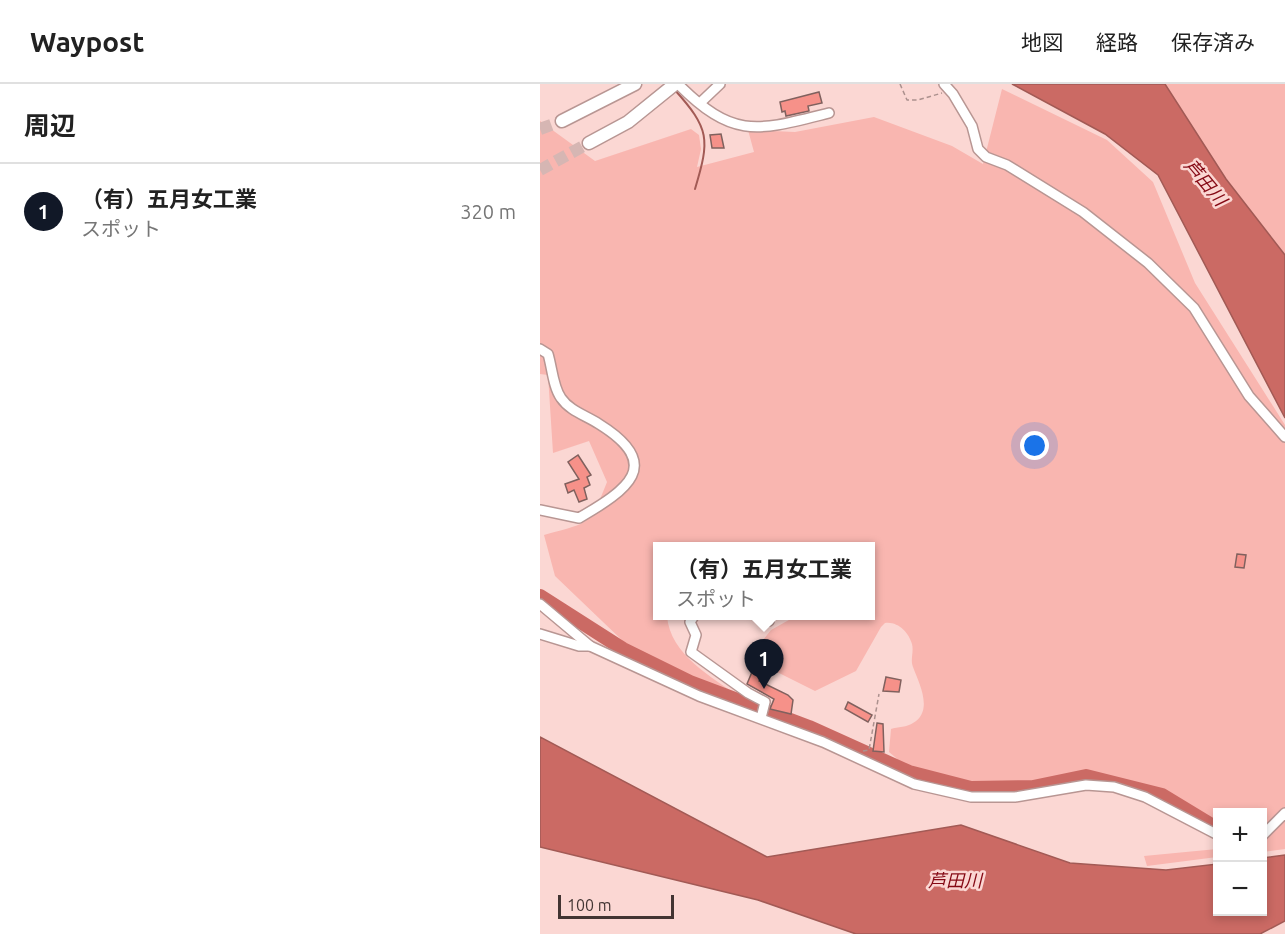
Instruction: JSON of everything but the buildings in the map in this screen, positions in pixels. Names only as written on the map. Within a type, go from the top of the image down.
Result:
[{"type":"main road","points":[[562,121],[636,84]]},
{"type":"main road","points":[[589,143],[628,122],[673,87]]},
{"type":"street","points":[[700,103],[720,84]]},
{"type":"street","points":[[946,86],[972,126],[978,149],[986,157],[1007,165],[1083,212],[1148,263],[1194,308],[1249,396],[1285,437]]},
{"type":"street","points":[[673,87],[700,103],[724,122],[768,128],[829,113]]},
{"type":"street","points":[[540,349],[548,354],[560,397],[573,410],[621,439],[630,450],[634,464],[633,478],[626,487],[613,499],[579,518],[540,510]]},
{"type":"street","points":[[540,604],[590,646],[699,696],[851,753],[914,784],[971,797],[1015,797],[1086,785],[1114,787],[1145,797],[1213,833]]},
{"type":"street","points":[[691,620],[696,635],[691,652],[748,693],[765,702],[760,718]]},
{"type":"street","points":[[540,634],[579,646],[590,646]]},
{"type":"street","points":[[1267,832],[1285,813]]},
{"type":"path","points":[[900,84],[907,100],[938,95],[946,86]]},
{"type":"path","points":[[851,753],[869,750],[879,694]]},
{"type":"shaded area","points":[[1165,84],[1285,84],[1285,255],[1226,179]]},
{"type":"shaded area","points":[[1002,89],[1107,140],[1153,182],[1195,283],[1285,425],[1285,849],[1267,851],[1267,808],[1213,808],[1213,819],[1164,793],[1090,774],[1012,786],[979,787],[902,763],[889,752],[891,729],[913,723],[919,718],[924,704],[912,664],[911,640],[906,632],[894,624],[885,623],[881,627],[856,671],[815,691],[771,669],[761,646],[763,640],[771,630],[789,620],[875,620],[875,542],[653,542],[653,620],[668,620],[670,630],[684,654],[694,664],[741,698],[736,707],[626,644],[555,576],[544,535],[571,528],[586,521],[596,507],[607,482],[589,441],[553,453],[548,375],[540,374],[540,121],[595,161],[691,129],[699,135],[701,149],[697,167],[754,152],[748,130],[795,132],[874,117],[952,146],[983,164]]},
{"type":"shaded area","points":[[1213,849],[1213,858],[1147,866],[1144,856]]},
{"type":"water","name":"芦田川","points":[[1012,84],[1165,84],[1226,179],[1285,255],[1285,418],[1158,175],[1105,134]]},
{"type":"water","name":"芦田川","points":[[540,737],[767,857],[961,825],[1070,863],[1166,870],[1213,864],[1213,916],[1267,916],[1267,857],[1285,855],[1285,921],[1260,934],[856,934],[758,900],[540,847]]},
{"type":"waterway","points":[[674,89],[695,114],[704,135],[703,158],[695,189]]},
{"type":"waterway","points":[[540,596],[623,649],[690,682],[809,727],[909,772],[971,788],[1033,787],[1086,776],[1162,795],[1213,826]]},
{"type":"tunnel","points":[[540,129],[562,121]]},
{"type":"tunnel","points":[[540,170],[589,143]]},
{"type":"place","name":"（有）五月女工業","points":[[764,689]]}]
